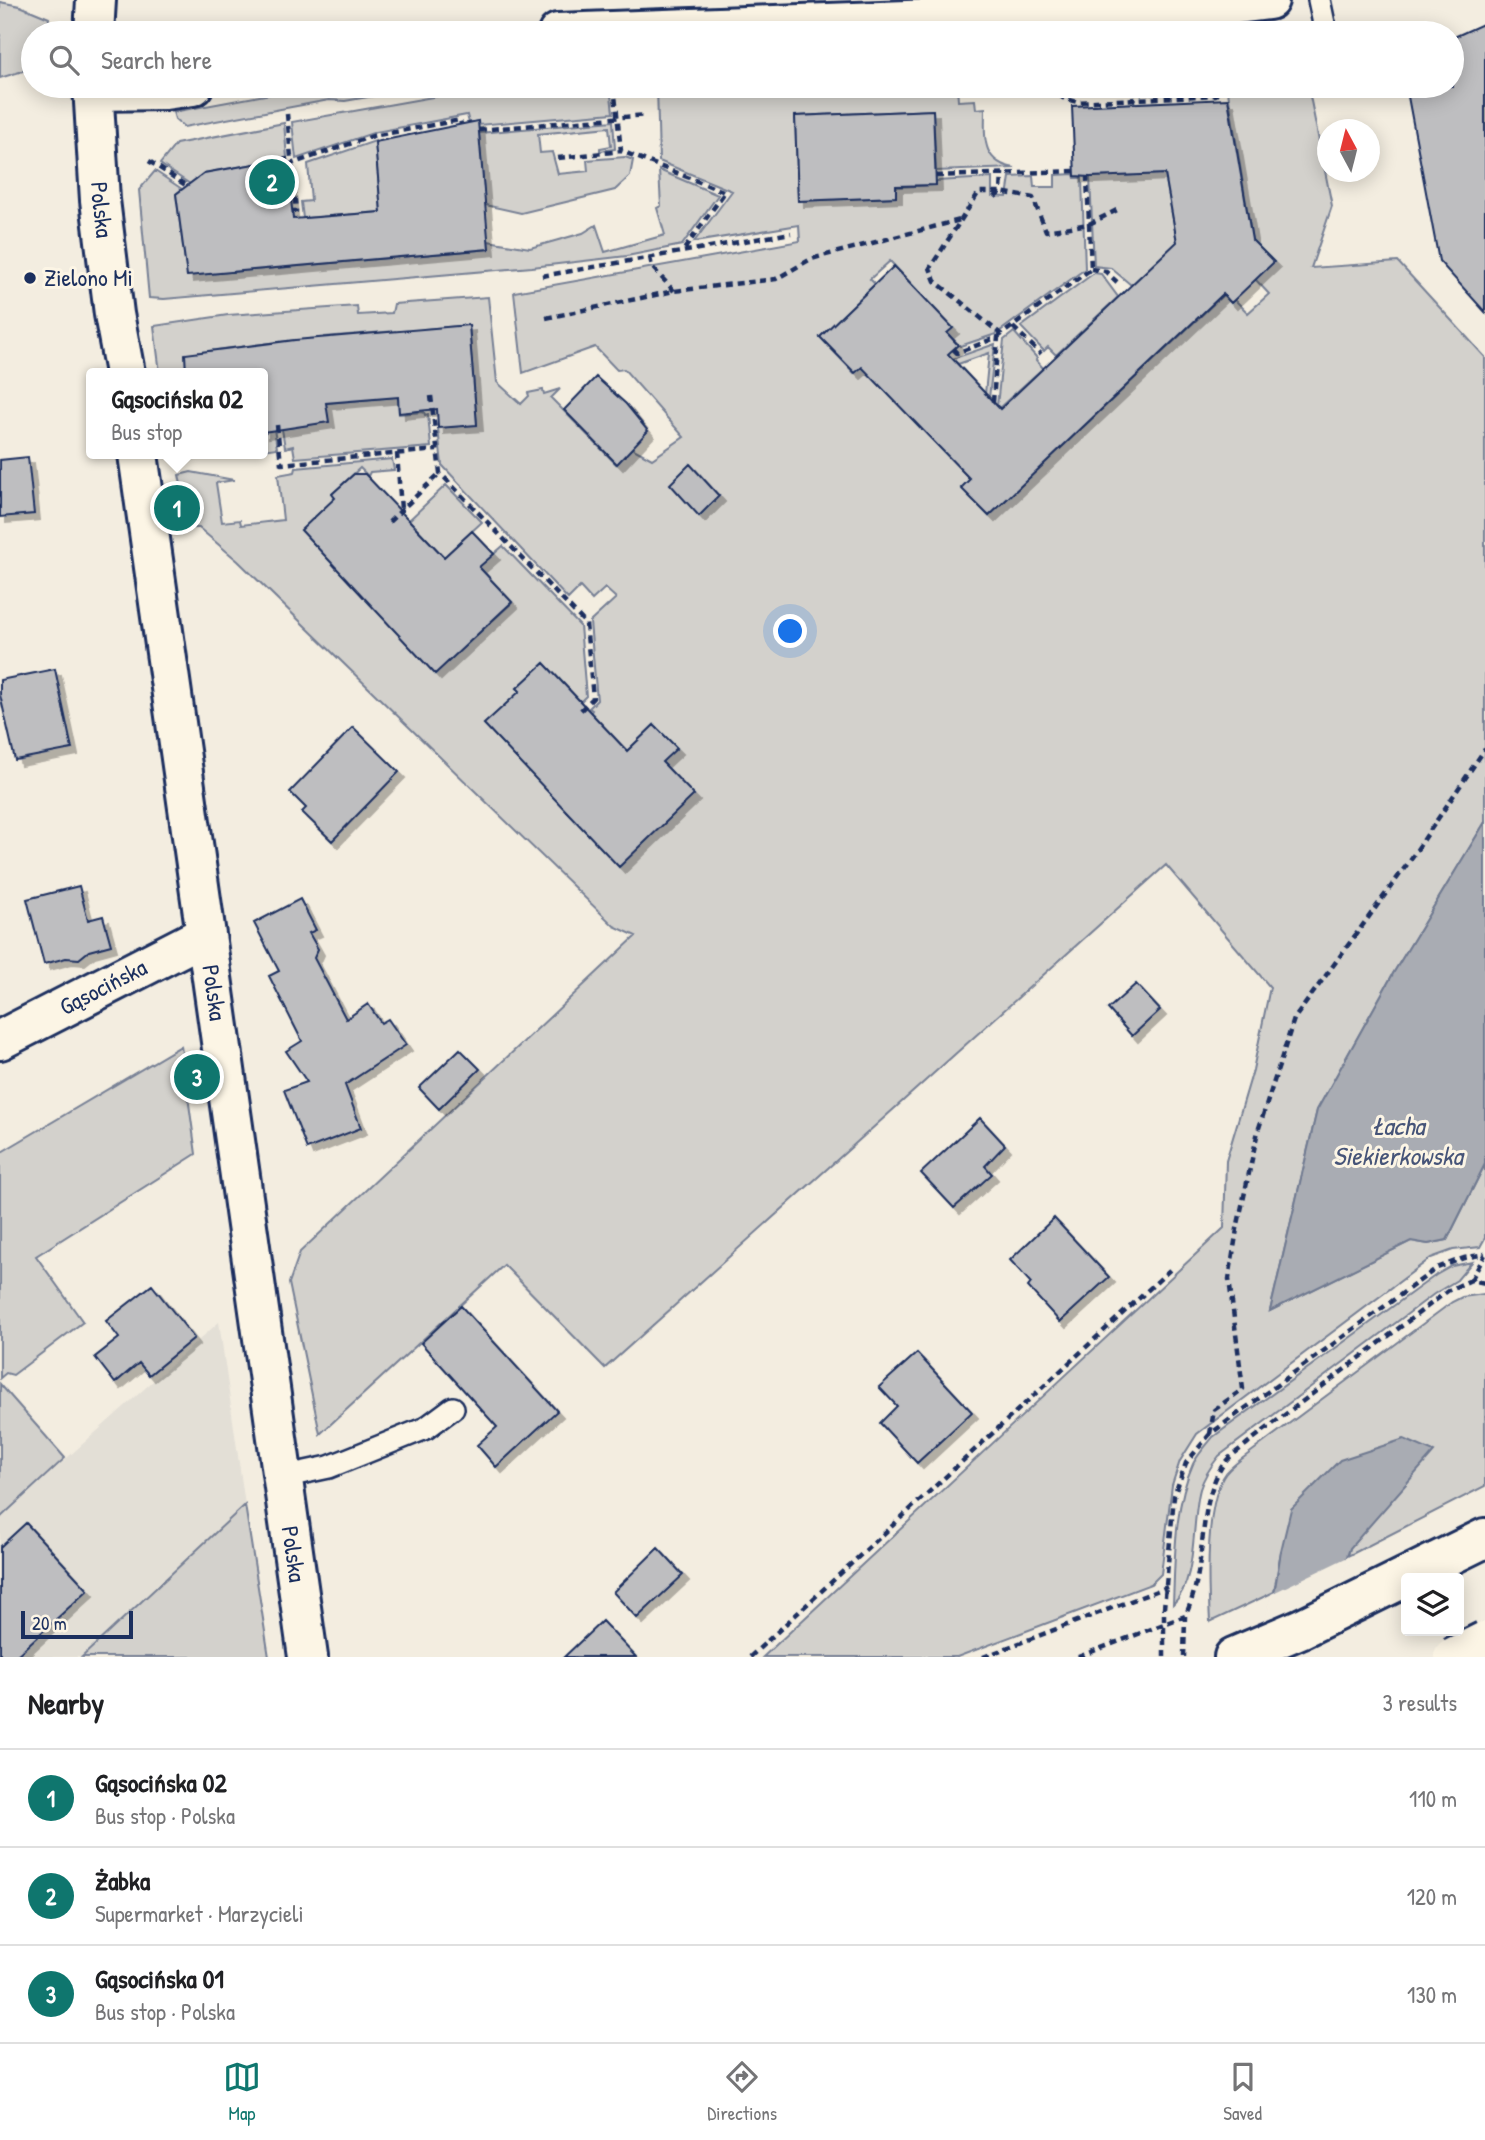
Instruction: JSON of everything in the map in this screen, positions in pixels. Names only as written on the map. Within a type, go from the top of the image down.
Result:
[{"type":"street","points":[[95,21],[96,0]]},
{"type":"street","points":[[878,21],[1198,9],[1269,0]]},
{"type":"street","name":"Polska","points":[[94,98],[100,200],[114,314],[124,368]]},
{"type":"street","name":"Polska","points":[[139,459],[308,1657]]},
{"type":"street","name":"Gąsocińska","points":[[0,1041],[205,935]]},
{"type":"street","points":[[1234,1657],[1302,1628],[1485,1538]]},
{"type":"street","points":[[1453,1657],[1485,1641]]},
{"type":"lane","points":[[1319,0],[1323,21]]},
{"type":"lane","points":[[282,1477],[329,1467],[426,1428],[453,1408]]},
{"type":"path","points":[[615,98],[621,151]]},
{"type":"path","points":[[1063,98],[1077,102],[1162,98]]},
{"type":"path","points":[[287,114],[296,211],[292,211]]},
{"type":"path","points":[[479,130],[646,115]]},
{"type":"path","points":[[290,164],[385,137],[460,120],[461,124]]},
{"type":"path","points":[[558,158],[621,151],[725,192],[683,251]]},
{"type":"path","points":[[149,161],[187,186]]},
{"type":"path","points":[[936,176],[1074,171]]},
{"type":"path","points":[[995,197],[1001,192],[1002,173]]},
{"type":"path","points":[[1087,177],[1091,269]]},
{"type":"path","points":[[1000,336],[935,281],[930,268],[979,192],[1001,192],[1033,198],[1046,231],[1089,224],[1119,209]]},
{"type":"path","points":[[546,318],[674,292],[776,279],[811,259],[960,220]]},
{"type":"path","points":[[542,276],[791,233]]},
{"type":"path","points":[[650,257],[652,267],[674,292]]},
{"type":"path","points":[[953,349],[957,353],[1000,336],[1091,269],[1105,271],[1117,282]]},
{"type":"path","points":[[1013,327],[1041,354]]},
{"type":"path","points":[[993,402],[1000,336]]},
{"type":"path","points":[[430,396],[440,473],[586,624],[593,698],[578,713]]},
{"type":"path","points":[[277,425],[281,464],[437,450]]},
{"type":"path","points":[[397,453],[401,511]]},
{"type":"path","points":[[390,522],[440,473]]},
{"type":"path","points":[[1210,1434],[1214,1410],[1243,1389],[1229,1279],[1258,1131],[1294,1019],[1406,866],[1485,750]]},
{"type":"path","points":[[1164,1657],[1164,1608],[1174,1496],[1186,1464],[1210,1434],[1437,1268],[1485,1254]]},
{"type":"path","points":[[1471,1280],[1485,1254]]},
{"type":"path","points":[[750,1657],[1172,1267]]},
{"type":"path","points":[[1184,1657],[1185,1616],[1196,1585],[1210,1491],[1222,1465],[1449,1290],[1471,1280],[1485,1283]]},
{"type":"path","points":[[983,1657],[1167,1587]]},
{"type":"path","points":[[1078,1657],[1185,1616]]},
{"type":"shaded area","points":[[0,2],[20,6],[49,18],[49,21],[21,21],[21,72],[0,78]]},
{"type":"shaded area","points":[[249,98],[362,98],[329,100],[184,127],[175,119],[173,112]]},
{"type":"shaded area","points":[[427,98],[611,98],[613,113],[478,125],[478,121],[469,123],[467,115],[376,132],[296,159],[292,122]]},
{"type":"shaded area","points":[[657,98],[975,100],[976,109],[985,108],[985,138],[990,154],[1004,165],[1015,168],[936,171],[933,110],[795,116],[798,201],[896,197],[896,187],[936,185],[936,181],[992,178],[992,196],[1007,197],[1010,177],[1033,176],[1034,187],[1055,187],[1055,175],[1074,174],[1075,178],[1082,178],[1085,269],[996,334],[960,346],[947,333],[951,327],[890,261],[870,279],[875,284],[820,337],[854,373],[862,367],[970,479],[962,488],[989,516],[1223,295],[1230,302],[1235,300],[1248,313],[1269,294],[1255,279],[1273,262],[1252,240],[1229,98],[1310,98],[1317,131],[1317,182],[1327,182],[1332,206],[1311,268],[1398,262],[1485,357],[1485,822],[1394,972],[1317,1110],[1270,1311],[1411,1241],[1428,1244],[1447,1240],[1485,1164],[1485,1238],[1480,1247],[1453,1250],[1431,1258],[1197,1434],[1180,1461],[1172,1485],[1161,1574],[1151,1584],[957,1657],[763,1657],[1224,1228],[1226,1161],[1253,1070],[1270,987],[1166,865],[605,1368],[504,1265],[320,1434],[289,1283],[300,1252],[636,936],[614,926],[238,561],[199,528],[190,528],[179,475],[191,472],[234,480],[216,483],[222,522],[240,520],[241,525],[283,520],[278,475],[295,472],[296,468],[392,459],[394,470],[370,472],[368,476],[360,468],[332,494],[335,498],[301,530],[435,673],[512,603],[479,567],[503,546],[580,626],[586,696],[580,702],[544,663],[517,688],[520,692],[484,724],[619,866],[693,795],[662,762],[654,725],[627,751],[590,713],[592,710],[589,708],[597,700],[590,622],[616,598],[605,588],[592,600],[580,587],[568,599],[442,465],[438,428],[477,424],[469,325],[424,329],[396,341],[395,331],[325,337],[325,346],[295,340],[199,352],[201,368],[159,368],[154,326],[228,315],[357,306],[358,315],[392,313],[394,304],[488,297],[497,382],[521,404],[529,396],[528,393],[543,390],[544,394],[560,389],[551,398],[616,464],[632,448],[652,459],[684,437],[624,369],[617,370],[595,347],[523,373],[514,292],[800,241],[799,225],[694,242],[732,191],[659,161]]},
{"type":"shaded area","points":[[613,121],[615,149],[600,151],[600,148],[611,146],[609,127],[538,134],[540,153],[552,152],[558,174],[588,171],[587,160],[625,157],[633,160],[630,176],[615,190],[521,213],[485,205],[479,133]]},
{"type":"shaded area","points":[[284,123],[287,158],[204,173],[190,184],[160,164],[176,144]]},
{"type":"shaded area","points":[[375,141],[381,212],[303,218],[301,202],[311,201],[308,164]]},
{"type":"shaded area","points":[[659,170],[718,195],[682,245],[627,256],[532,267],[164,299],[149,298],[139,190],[155,171],[182,189],[176,194],[187,276],[489,249],[488,241],[530,248],[583,233],[596,225],[605,252],[665,235],[657,208],[661,206]]},
{"type":"shaded area","points":[[1165,174],[1177,242],[1131,285],[1111,268],[1094,266],[1090,177]]},
{"type":"shaded area","points":[[1094,273],[1101,274],[1118,297],[1056,355],[1048,347],[1044,351],[1021,327]]},
{"type":"shaded area","points":[[1014,332],[1043,368],[999,408],[997,406],[1004,340]]},
{"type":"shaded area","points":[[995,344],[989,398],[985,394],[989,353],[958,364],[952,359]]},
{"type":"shaded area","points":[[398,397],[399,414],[428,414],[431,447],[295,458],[293,446],[285,448],[282,429],[328,422],[326,403]]},
{"type":"shaded area","points":[[274,429],[277,448],[268,449],[268,430]]},
{"type":"shaded area","points":[[446,485],[482,522],[444,557],[409,520]]},
{"type":"shaded area","points":[[181,1046],[196,1154],[36,1256],[83,1322],[13,1375],[6,1373],[0,1378],[0,1153]]},
{"type":"shaded area","points":[[1472,1262],[1457,1280],[1434,1294],[1219,1456],[1200,1489],[1190,1566],[1181,1594],[1173,1604],[1182,1497],[1193,1464],[1213,1437],[1436,1275],[1452,1266]]},
{"type":"shaded area","points":[[1485,1294],[1485,1486],[1348,1556],[1350,1548],[1281,1551],[1274,1592],[1210,1622],[1208,1567],[1211,1523],[1219,1486],[1226,1473],[1452,1302],[1462,1297]]},
{"type":"shaded area","points":[[219,1322],[245,1505],[82,1657],[0,1657],[0,1518]]},
{"type":"shaded area","points":[[0,1384],[65,1458],[0,1518]]},
{"type":"shaded area","points":[[245,1505],[269,1657],[82,1657]]},
{"type":"water","name":"Łacha Siekierkowska","points":[[1485,822],[1485,1164],[1447,1240],[1428,1244],[1411,1241],[1270,1311],[1317,1110],[1394,972]]},
{"type":"water","points":[[1404,1439],[1434,1452],[1350,1548],[1316,1644],[1264,1657],[1281,1551],[1291,1509],[1340,1460]]},
{"type":"pier","points":[[1352,1555],[1315,1657],[1260,1657],[1271,1594]]},
{"type":"building","points":[[1485,23],[1485,312],[1439,261],[1408,98],[1464,98],[1464,33]]},
{"type":"building","points":[[1228,99],[1252,240],[1274,262],[1231,303],[1223,294],[989,516],[961,488],[970,479],[862,367],[855,373],[820,337],[894,266],[953,328],[947,333],[958,345],[948,354],[1000,409],[1177,242],[1165,174],[1075,176],[1072,106]]},
{"type":"building","points":[[933,110],[936,185],[896,186],[896,197],[798,201],[795,116]]},
{"type":"building","points":[[478,121],[489,249],[187,276],[176,194],[204,173],[287,158],[293,219],[381,212],[375,142]]},
{"type":"building","points":[[469,325],[477,425],[438,428],[437,409],[399,413],[398,397],[326,403],[329,422],[268,431],[268,368],[186,368],[185,354],[295,340]]},
{"type":"building","points":[[596,377],[626,404],[648,431],[617,464],[564,410]]},
{"type":"building","points":[[28,457],[34,514],[0,517],[0,460]]},
{"type":"building","points":[[690,464],[719,496],[699,516],[670,484]]},
{"type":"building","points":[[354,474],[365,474],[444,557],[472,531],[494,554],[479,567],[512,602],[435,674],[301,530],[335,498],[332,494]]},
{"type":"building","points":[[544,663],[627,751],[654,725],[677,748],[662,762],[694,795],[619,867],[484,724],[520,691],[517,688]]},
{"type":"building","points":[[55,669],[72,749],[15,760],[0,695],[0,680]]},
{"type":"building","points":[[353,727],[399,772],[332,841],[302,812],[306,808],[290,792]]},
{"type":"building","points":[[79,886],[88,920],[103,916],[111,945],[89,951],[79,959],[66,958],[44,964],[27,899]]},
{"type":"building","points":[[300,899],[316,930],[309,933],[318,949],[314,958],[346,1019],[368,1004],[381,1023],[388,1019],[406,1045],[345,1085],[361,1128],[307,1149],[284,1090],[307,1082],[286,1051],[302,1041],[269,976],[279,971],[254,923]]},
{"type":"building","points":[[1136,984],[1160,1010],[1132,1036],[1108,1009]]},
{"type":"building","points":[[460,1049],[480,1069],[439,1109],[419,1088]]},
{"type":"building","points":[[980,1118],[1005,1145],[985,1166],[992,1174],[954,1208],[921,1173]]},
{"type":"building","points":[[1054,1218],[1109,1277],[1060,1322],[1028,1287],[1031,1283],[1010,1260]]},
{"type":"building","points":[[152,1285],[194,1338],[149,1375],[139,1363],[115,1383],[95,1357],[119,1338],[106,1321]]},
{"type":"building","points":[[461,1306],[557,1411],[496,1467],[477,1445],[497,1427],[421,1343]]},
{"type":"building","points":[[917,1353],[972,1412],[917,1463],[880,1423],[897,1406],[879,1387]]},
{"type":"building","points":[[26,1523],[88,1590],[15,1657],[0,1657],[0,1547]]},
{"type":"building","points":[[658,1548],[683,1575],[637,1618],[613,1592]]},
{"type":"building","points":[[602,1621],[636,1657],[564,1657]]},
{"type":"place","name":"Żabka","points":[[272,182]]},
{"type":"place","name":"Zielono Mi","points":[[30,278]]},
{"type":"place","name":"Gąsocińska 02","points":[[177,508]]},
{"type":"place","name":"Gąsocińska 01","points":[[197,1077]]}]
